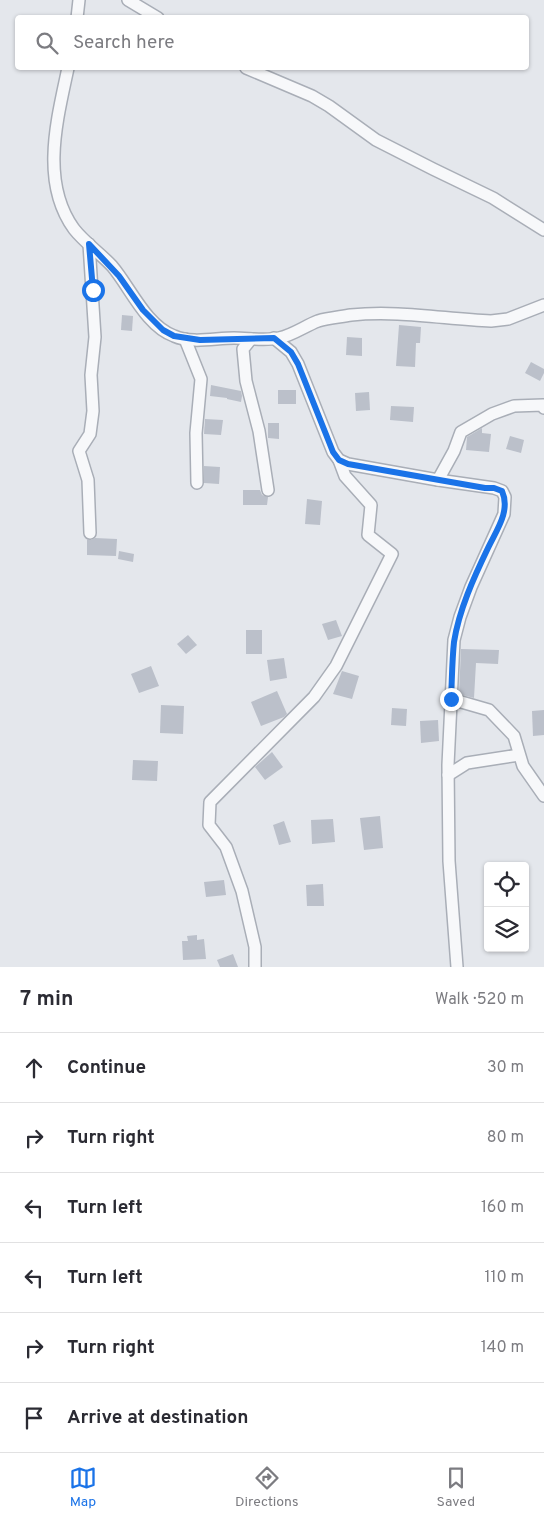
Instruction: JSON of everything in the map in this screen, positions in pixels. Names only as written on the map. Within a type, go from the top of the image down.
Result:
[{"type":"street","points":[[78,15],[79,0]]},
{"type":"street","points":[[128,0],[153,15]]},
{"type":"street","points":[[68,70],[55,141],[56,190],[68,220],[76,231],[119,276],[152,320],[174,336],[185,339],[280,338],[318,321],[350,315],[372,314],[491,321],[508,319],[544,304]]},
{"type":"street","points":[[251,70],[312,96],[376,140],[494,198],[544,230]]},
{"type":"street","points":[[89,244],[95,337],[90,375],[93,411],[90,434],[79,451],[88,480],[90,533]]},
{"type":"street","points":[[255,967],[255,947],[242,891],[226,847],[209,825],[210,802],[314,697],[336,666],[392,554],[368,535],[371,505],[345,476],[339,460],[333,452],[298,364],[291,352],[274,338]]},
{"type":"street","points":[[185,339],[200,379],[196,433],[197,483]]},
{"type":"street","points":[[251,339],[244,349],[246,381],[259,431],[268,490]]},
{"type":"street","points":[[438,480],[454,451],[461,432],[492,414],[514,406],[543,405],[544,408]]},
{"type":"street","points":[[339,460],[348,464],[494,488],[502,491],[505,497],[504,514],[481,561],[460,617],[454,640],[448,775],[449,861],[457,967]]},
{"type":"street","points":[[451,699],[489,710],[514,736],[523,766],[544,796]]},
{"type":"street","points":[[448,775],[467,763],[519,754]]},
{"type":"building","points":[[122,315],[133,316],[132,331],[121,330]]},
{"type":"building","points":[[399,325],[421,327],[420,343],[416,343],[415,367],[396,366]]},
{"type":"building","points":[[347,337],[362,338],[362,356],[346,355]]},
{"type":"building","points":[[531,362],[544,369],[540,381],[525,373]]},
{"type":"building","points":[[211,385],[241,391],[241,402],[210,396]]},
{"type":"building","points":[[278,390],[296,390],[296,404],[278,404]]},
{"type":"building","points":[[369,392],[370,410],[356,411],[355,393]]},
{"type":"building","points":[[391,406],[414,407],[413,422],[390,420]]},
{"type":"building","points":[[205,419],[223,420],[221,435],[204,434]]},
{"type":"building","points":[[268,423],[279,423],[279,439],[268,438]]},
{"type":"building","points":[[482,428],[482,433],[491,434],[489,452],[466,450],[467,437]]},
{"type":"building","points":[[510,436],[524,440],[521,453],[506,449]]},
{"type":"building","points":[[204,466],[220,467],[219,484],[204,483]]},
{"type":"building","points":[[243,490],[260,490],[262,495],[268,497],[267,505],[243,505]]},
{"type":"building","points":[[307,499],[322,501],[320,525],[305,524]]},
{"type":"building","points":[[95,538],[117,539],[116,556],[87,555],[87,540]]},
{"type":"building","points":[[119,551],[134,554],[133,562],[118,559]]},
{"type":"building","points":[[336,620],[342,636],[328,640],[322,624]]},
{"type":"building","points":[[246,630],[262,630],[262,654],[246,654]]},
{"type":"building","points":[[188,635],[197,645],[186,654],[177,644]]},
{"type":"building","points":[[461,649],[499,650],[498,664],[476,663],[474,698],[459,694]]},
{"type":"building","points":[[284,658],[287,678],[270,681],[267,660]]},
{"type":"building","points":[[151,666],[159,686],[139,693],[131,674]]},
{"type":"building","points":[[342,671],[359,676],[352,699],[333,694]]},
{"type":"building","points":[[277,691],[287,714],[261,726],[251,702]]},
{"type":"building","points":[[161,705],[184,706],[183,734],[160,733]]},
{"type":"building","points":[[392,708],[407,709],[406,726],[391,725]]},
{"type":"building","points":[[544,710],[544,735],[533,736],[532,711]]},
{"type":"building","points":[[438,720],[439,741],[421,743],[420,721]]},
{"type":"building","points":[[272,752],[283,767],[265,780],[255,767]]},
{"type":"building","points":[[133,760],[158,761],[157,781],[132,780]]},
{"type":"building","points":[[380,816],[383,848],[364,850],[360,818]]},
{"type":"building","points":[[333,819],[335,842],[312,844],[311,820]]},
{"type":"building","points":[[284,821],[291,842],[279,845],[273,825]]},
{"type":"building","points":[[224,880],[226,895],[206,897],[204,882]]},
{"type":"building","points":[[323,884],[324,906],[307,906],[306,885]]},
{"type":"building","points":[[197,935],[197,940],[204,939],[206,959],[183,960],[182,941],[188,941],[187,936]]},
{"type":"building","points":[[233,954],[238,967],[220,967],[217,960]]},
{"type":"route","points":[[93,290],[89,244],[111,265],[152,320],[163,330],[174,336],[200,340],[274,338],[291,352],[298,364],[333,452],[339,460],[348,464],[494,488],[502,491],[505,497],[504,514],[481,561],[460,617],[454,640],[451,699]]}]
